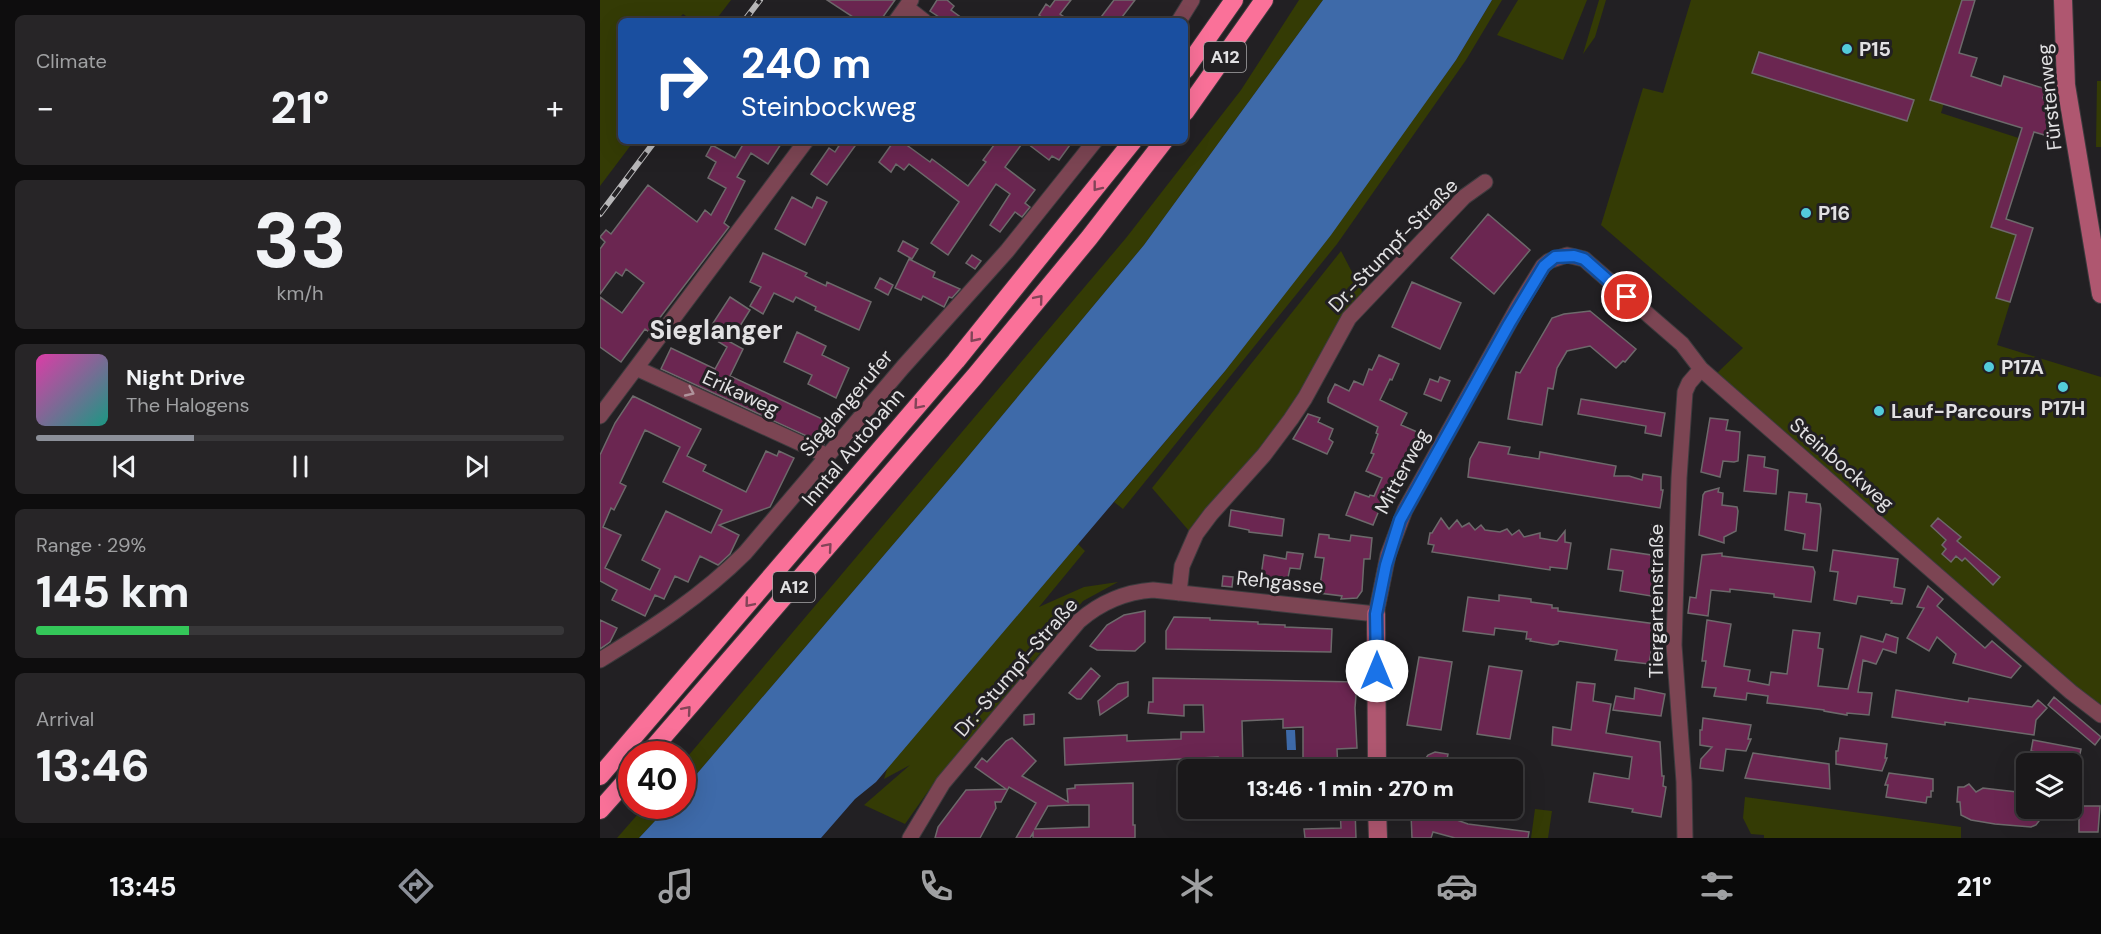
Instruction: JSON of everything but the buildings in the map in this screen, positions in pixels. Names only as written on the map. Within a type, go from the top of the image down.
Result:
[{"type":"highway","name":"A12","points":[[1188,66],[1234,0]]},
{"type":"highway","name":"A12","points":[[1188,108],[1264,0]]},
{"type":"highway","name":"Inntal Autobahn","points":[[600,776],[956,361],[1131,144]]},
{"type":"highway","name":"A12","points":[[659,741],[975,376],[1089,238],[1162,144]]},
{"type":"highway","points":[[600,810],[618,790]]},
{"type":"street","points":[[1181,18],[1192,0]]},
{"type":"street","name":"Fürstenweg","points":[[2063,0],[2066,86],[2101,294]]},
{"type":"street","points":[[898,18],[909,4],[921,18]]},
{"type":"street","points":[[600,416],[804,144]]},
{"type":"street","name":"Sieglangerufer","points":[[600,660],[684,605],[731,568],[1007,251],[1089,144]]},
{"type":"street","name":"Dr.-Stumpf-Straße","points":[[910,838],[943,783],[1079,621],[1094,608],[1123,594],[1153,590],[1179,592],[1182,566],[1196,534],[1264,454],[1305,398],[1348,318],[1464,197],[1485,182]]},
{"type":"street","name":"Steinbockweg","points":[[1555,257],[1574,256],[1584,259],[1682,344],[1701,369],[2070,692],[2101,715]]},
{"type":"street","name":"Mitterweg","points":[[1377,759],[1376,614],[1391,544],[1409,503],[1519,305],[1544,266],[1555,257]]},
{"type":"street","name":"Erikaweg","points":[[636,368],[828,456]]},
{"type":"street","name":"Tiergartenstraße","points":[[1685,838],[1684,782],[1674,645],[1678,478],[1685,392],[1689,382],[1701,369]]},
{"type":"street","name":"Rehgasse","points":[[1179,592],[1376,614]]},
{"type":"street","points":[[1377,819],[1378,838]]},
{"type":"green space","points":[[600,0],[731,0],[717,18],[689,18],[683,14],[679,18],[618,18],[618,144],[632,144],[600,186]]},
{"type":"green space","points":[[1299,0],[1323,0],[1144,245],[956,471],[696,775],[696,747],[1126,238],[1241,90]]},
{"type":"green space","points":[[1492,0],[1502,0],[1466,60],[1337,244],[1123,509],[1114,502],[1225,371],[1456,60]]},
{"type":"green space","points":[[1518,0],[1587,0],[1563,60],[1497,35]]},
{"type":"green space","points":[[1599,0],[1606,0],[1595,37],[1583,54]]},
{"type":"green space","points":[[1691,0],[1975,0],[1941,113],[2031,142],[2006,219],[2033,228],[1997,345],[2101,377],[2101,705],[2073,685],[1716,374],[1743,348],[1601,225],[1643,88],[1663,93]]},
{"type":"green space","points":[[2097,81],[2101,81],[2101,147],[2096,147]]},
{"type":"green space","points":[[1341,251],[1364,295],[1287,417],[1190,532],[1152,488]]},
{"type":"green space","points":[[1078,544],[1085,551],[1039,607],[1084,587],[1118,582],[1083,601],[936,780],[905,824],[864,805],[910,765],[884,779],[888,766]]},
{"type":"green space","points":[[1745,797],[1961,827],[1961,838],[1764,838],[1764,835],[1751,834],[1743,818]]},
{"type":"green space","points":[[1535,809],[1552,811],[1548,838],[1531,838]]},
{"type":"green space","points":[[634,819],[657,819],[639,838],[617,838]]},
{"type":"water","points":[[1323,0],[1492,0],[1456,60],[1331,235],[1225,371],[876,782],[855,799],[821,838],[639,838],[657,819],[696,819],[696,775],[956,471],[1144,245]]},
{"type":"water","points":[[1286,730],[1295,730],[1296,750],[1287,750]]},
{"type":"railway","points":[[746,18],[760,0]]},
{"type":"railway","points":[[600,214],[653,144]]},
{"type":"place","name":"P15","points":[[1847,49]]},
{"type":"place","name":"P16","points":[[1806,213]]},
{"type":"place","name":"P17A","points":[[1989,367]]},
{"type":"place","name":"P17H","points":[[2063,387]]},
{"type":"place","name":"Lauf-Parcours","points":[[1879,411]]},
{"type":"district","name":"Sieglanger","points":[[716,330]]},
{"type":"route","points":[[1377,671],[1376,614],[1391,544],[1400,520],[1519,305],[1544,266],[1555,257],[1567,255],[1584,259],[1627,297]]}]
